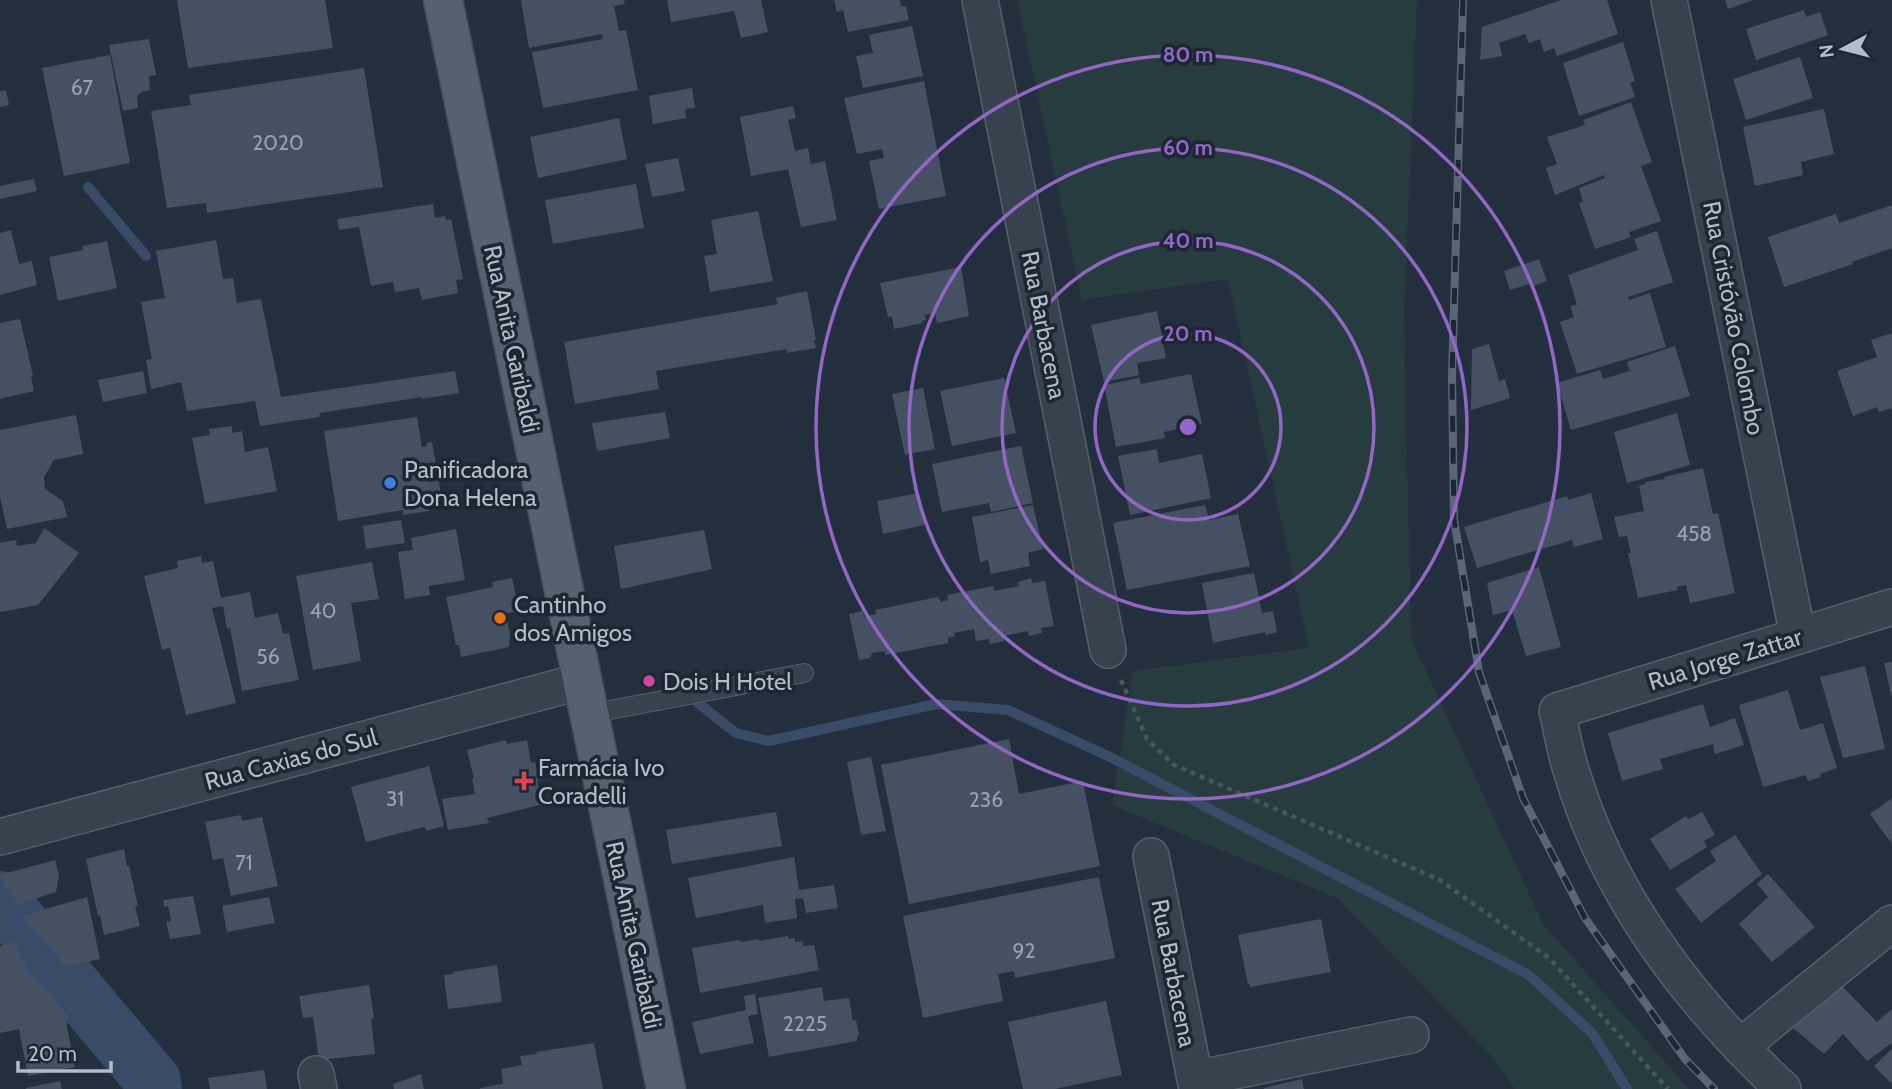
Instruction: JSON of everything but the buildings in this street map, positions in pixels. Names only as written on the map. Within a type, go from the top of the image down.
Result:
[{"type":"main road","name":"Rua Anita Garibaldi","points":[[443,0],[666,1089]]},
{"type":"street","name":"Rua Barbacena","points":[[980,0],[1108,650]]},
{"type":"street","name":"Rua Cristóvão Colombo","points":[[1669,0],[1798,636]]},
{"type":"street","name":"Rua Jorge Zattar","points":[[1740,1047],[1659,949],[1626,898],[1597,840],[1572,773],[1557,711],[1892,607]]},
{"type":"street","name":"Rua Caxias do Sul","points":[[0,837],[585,697]]},
{"type":"street","name":"Rua Barbacena","points":[[1151,856],[1196,1084]]},
{"type":"street","points":[[1783,1089],[1740,1047],[1892,923]]},
{"type":"street","points":[[1196,1084],[1411,1035]]},
{"type":"lane","points":[[585,697],[804,673]]},
{"type":"path","points":[[1108,650],[1147,739],[1174,765],[1440,880],[1549,958],[1668,1089]]},
{"type":"green space","points":[[1017,0],[1417,0],[1404,312],[1411,639],[1543,924],[1689,1089],[1515,1089],[1496,1061],[1337,898],[1112,805],[1133,671],[1309,648],[1228,279],[1082,300]]},
{"type":"waterway","points":[[88,187],[146,256]]},
{"type":"waterway","points":[[693,699],[736,733],[769,741],[936,704],[1008,710],[1110,757],[1529,975],[1592,1033],[1627,1089]]},
{"type":"waterway","points":[[0,899],[153,1081],[154,1089]]},
{"type":"railway","points":[[1463,0],[1452,376],[1454,519],[1479,672],[1523,798],[1585,918],[1685,1059],[1714,1089]]},
{"type":"place","name":"Panificadora Dona Helena","points":[[390,483]]},
{"type":"place","name":"Cantinho dos Amigos","points":[[500,618]]},
{"type":"place","name":"Dois H Hotel","points":[[649,681]]},
{"type":"place","name":"Farmácia Ivo Coradelli","points":[[524,781]]}]
